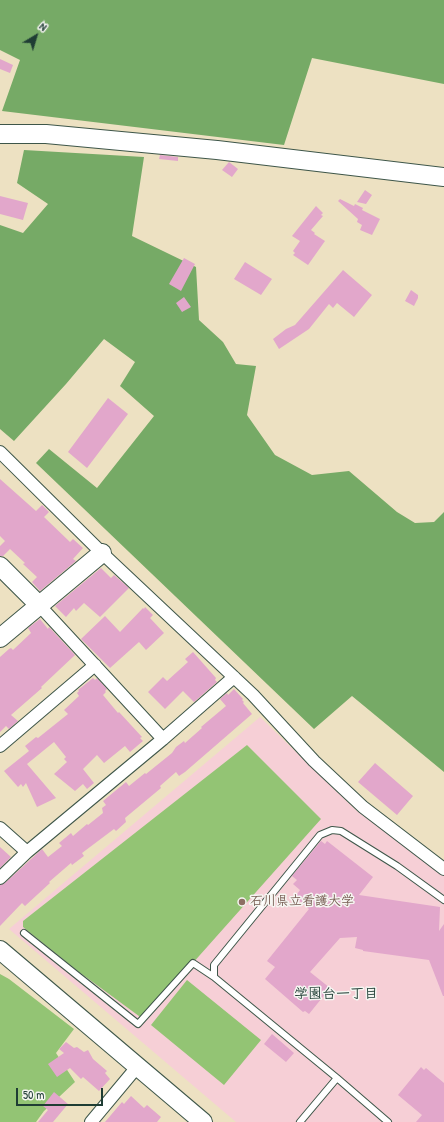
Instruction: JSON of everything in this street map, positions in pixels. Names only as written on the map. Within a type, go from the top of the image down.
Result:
[{"type":"street","points":[[0,134],[46,134],[217,150],[444,177]]},
{"type":"street","points":[[0,452],[102,552],[253,695],[314,762],[363,807],[444,869]]},
{"type":"street","points":[[0,638],[102,552]]},
{"type":"street","points":[[0,566],[39,605],[163,739]]},
{"type":"street","points":[[0,746],[95,665]]},
{"type":"street","points":[[0,878],[27,852],[234,678]]},
{"type":"street","points":[[0,828],[27,852]]},
{"type":"street","points":[[0,950],[203,1122]]},
{"type":"street","points":[[91,1122],[137,1067]]},
{"type":"lane","points":[[214,977],[214,965],[320,835],[332,830],[341,831],[360,842],[444,900]]},
{"type":"lane","points":[[24,933],[138,1024],[192,964],[214,977],[388,1122]]},
{"type":"lane","points":[[300,1122],[337,1078]]},
{"type":"shaded area","name":"石川県立看護大学","points":[[260,717],[356,810],[444,876],[444,1122],[236,1122],[9,929]]},
{"type":"green space","points":[[0,0],[444,0],[444,84],[312,58],[284,145],[2,111],[20,60],[0,50]]},
{"type":"green space","points":[[24,150],[144,157],[132,236],[196,267],[199,320],[223,342],[236,364],[256,366],[247,415],[275,455],[312,475],[349,471],[397,512],[415,523],[434,522],[444,512],[444,772],[352,696],[314,729],[36,463],[49,449],[97,488],[154,416],[120,386],[135,362],[104,339],[66,384],[14,441],[0,429],[0,225],[23,233],[48,204],[17,183]]},
{"type":"green space","points":[[247,745],[321,819],[143,1019],[79,972],[23,927],[23,921]]},
{"type":"green space","points":[[0,974],[9,979],[74,1029],[56,1053],[75,1082],[44,1111],[36,1122],[0,1122]]},
{"type":"green space","points":[[187,980],[261,1040],[224,1085],[151,1025]]},
{"type":"building","points":[[0,59],[13,65],[10,73],[0,69]]},
{"type":"building","points":[[160,155],[178,157],[178,161],[159,159]]},
{"type":"building","points":[[229,162],[238,169],[232,177],[222,170]]},
{"type":"building","points":[[365,190],[372,195],[366,204],[357,202]]},
{"type":"building","points":[[0,196],[28,203],[23,220],[0,214]]},
{"type":"building","points":[[340,199],[354,206],[355,204],[363,208],[362,210],[380,219],[372,235],[360,230],[362,225],[357,222],[358,219],[338,201]]},
{"type":"building","points":[[316,206],[323,213],[321,215],[323,216],[311,230],[315,233],[314,234],[325,241],[308,265],[293,255],[295,253],[293,251],[300,241],[292,236]]},
{"type":"building","points":[[184,258],[195,264],[181,291],[169,284]]},
{"type":"building","points":[[245,262],[272,279],[261,295],[234,279]]},
{"type":"building","points":[[343,270],[372,295],[354,317],[337,303],[333,308],[329,304],[309,329],[279,349],[273,339],[286,329],[295,325]]},
{"type":"building","points":[[411,290],[418,295],[414,306],[405,301]]},
{"type":"building","points":[[184,297],[191,307],[182,312],[176,303]]},
{"type":"building","points":[[108,398],[128,414],[87,468],[68,452]]},
{"type":"building","points":[[0,479],[36,511],[42,505],[49,512],[44,517],[70,542],[73,539],[83,548],[73,559],[76,561],[40,591],[32,582],[37,577],[10,549],[3,556],[0,556],[0,546],[5,541],[0,536]]},
{"type":"building","points":[[101,568],[111,578],[114,575],[129,588],[100,617],[84,603],[76,611],[74,608],[66,617],[55,606]]},
{"type":"building","points":[[145,607],[153,615],[150,618],[164,633],[146,650],[139,642],[110,668],[81,639],[105,616],[120,632]]},
{"type":"building","points":[[40,619],[48,629],[49,627],[75,655],[41,687],[42,688],[11,715],[18,721],[9,729],[6,726],[0,732],[0,657],[9,649],[11,648],[13,650],[31,633],[28,628]]},
{"type":"building","points":[[193,652],[216,678],[215,680],[217,682],[194,702],[183,691],[165,709],[148,692],[163,677],[167,681],[188,662],[185,659]]},
{"type":"building","points":[[93,678],[95,680],[97,678],[107,689],[103,695],[118,713],[119,712],[142,737],[140,738],[143,741],[130,752],[125,746],[104,763],[97,755],[83,769],[94,783],[87,789],[83,784],[75,791],[54,774],[67,762],[64,759],[66,757],[54,742],[27,764],[56,798],[37,807],[26,783],[23,787],[21,784],[18,787],[4,771],[29,751],[25,746],[36,737],[38,738],[68,714],[64,710],[79,696],[77,693],[79,691],[78,690]]},
{"type":"building","points":[[234,689],[243,699],[243,703],[252,714],[185,772],[179,776],[176,772],[160,786],[161,788],[125,818],[126,822],[116,831],[114,829],[82,853],[84,856],[72,865],[71,863],[25,906],[22,903],[0,926],[0,885],[5,883],[42,849],[48,857],[62,846],[59,843],[71,833],[73,836],[103,813],[102,808],[106,805],[103,801],[126,782],[129,786],[145,773],[146,774],[172,753],[176,747],[184,741],[185,743],[226,706],[220,699],[227,693],[228,695]]},
{"type":"building","points":[[375,763],[413,796],[397,815],[358,782]]},
{"type":"building","points":[[321,841],[325,844],[327,841],[373,877],[359,895],[440,907],[439,931],[444,924],[444,996],[429,960],[363,951],[355,948],[357,937],[340,938],[310,972],[330,988],[309,1014],[305,1011],[303,1012],[265,979],[275,967],[267,961],[309,909],[295,897],[300,890],[293,884],[297,880],[292,876]]},
{"type":"building","points":[[0,847],[11,857],[0,868]]},
{"type":"building","points":[[272,1034],[294,1053],[286,1062],[264,1044]]},
{"type":"building","points":[[66,1042],[74,1048],[77,1047],[84,1052],[88,1050],[93,1059],[107,1071],[105,1073],[110,1079],[99,1091],[83,1077],[81,1079],[70,1068],[57,1077],[48,1064],[64,1053],[59,1049]]},
{"type":"building","points":[[421,1067],[424,1070],[426,1068],[444,1083],[444,1122],[416,1122],[422,1115],[398,1095]]},
{"type":"building","points":[[54,1092],[68,1104],[53,1122],[38,1122],[48,1110],[43,1106]]},
{"type":"building","points":[[131,1096],[144,1108],[147,1105],[161,1117],[157,1122],[105,1122],[122,1102],[124,1104]]},
{"type":"place","name":"石川県立看護大学","points":[[242,902]]},
{"type":"district","name":"学園台一丁目","points":[[336,994]]}]
